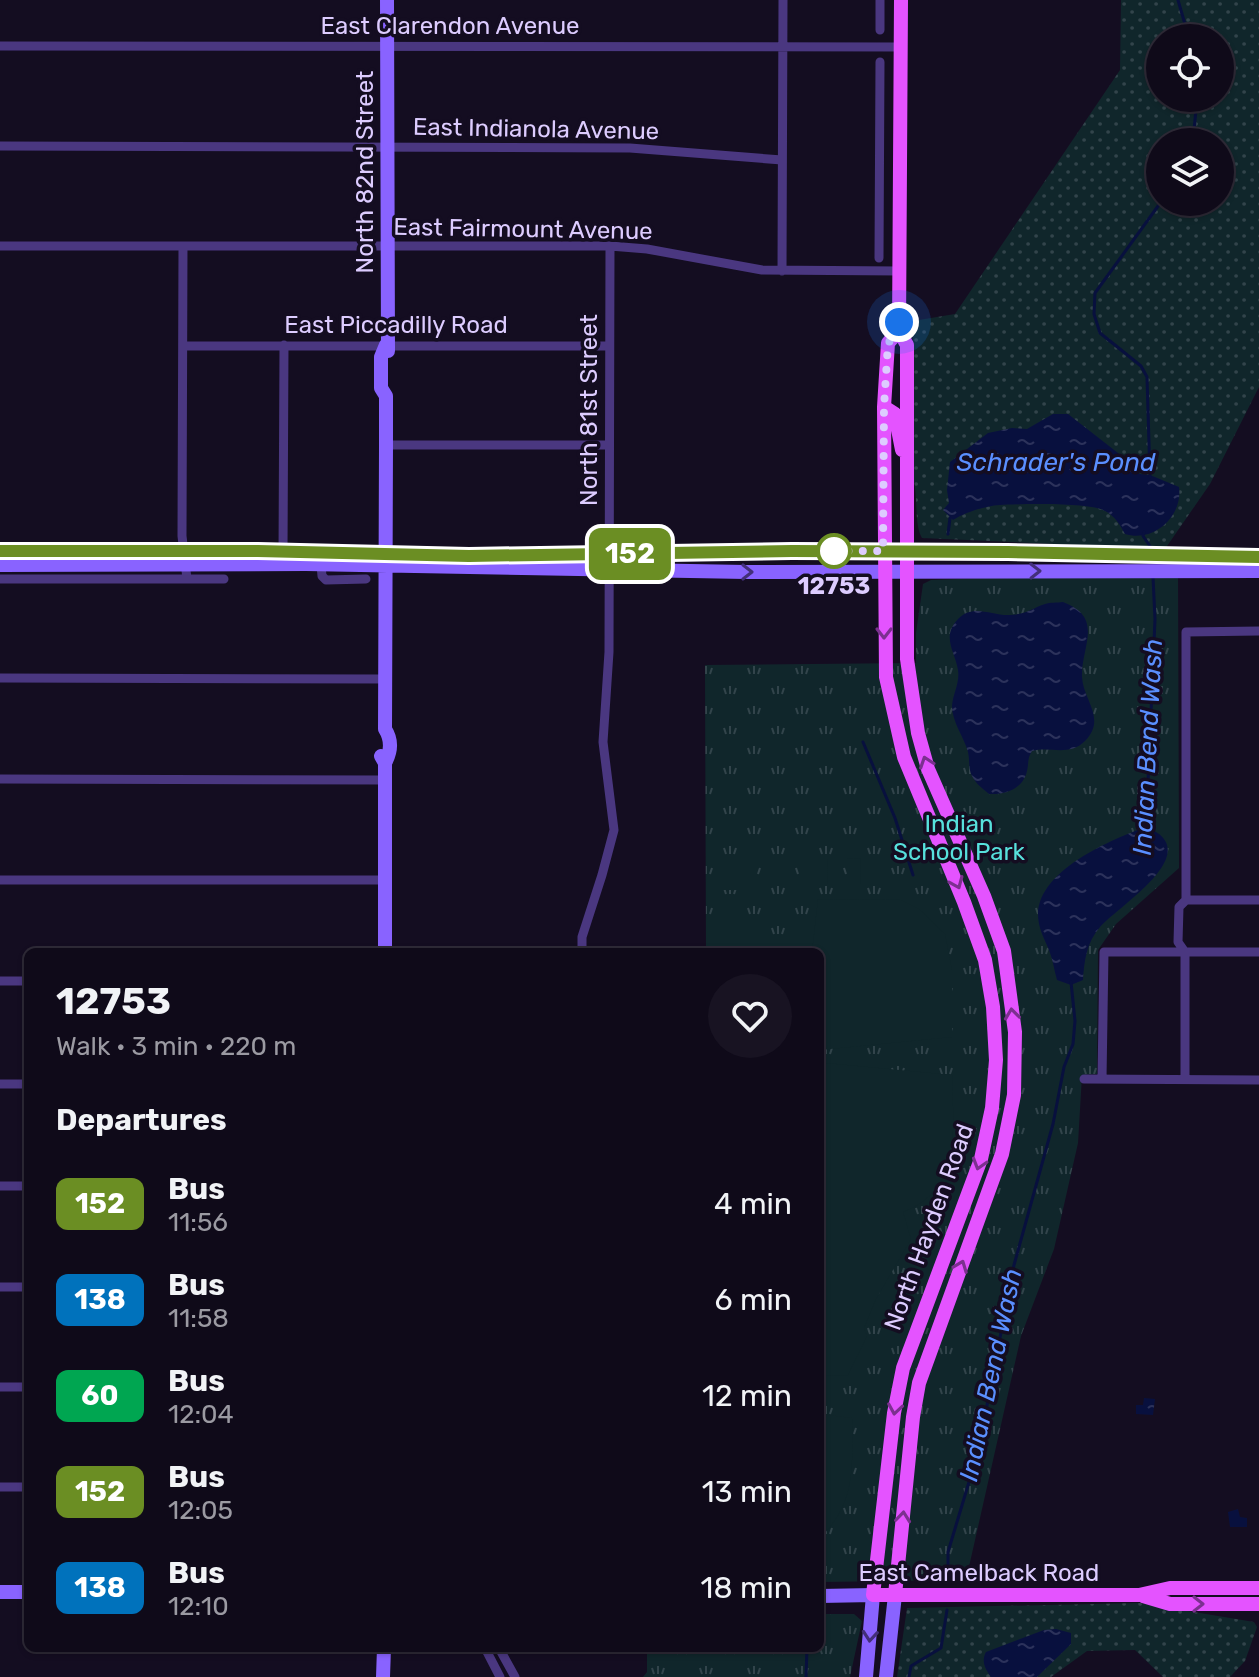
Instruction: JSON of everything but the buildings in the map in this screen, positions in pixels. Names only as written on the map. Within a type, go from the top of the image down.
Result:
[{"type":"main road","name":"North 82nd Street","points":[[385,948],[385,763],[390,755],[389,737],[385,729],[386,396],[381,388],[381,357],[386,345],[387,0]]},
{"type":"main road","name":"North Hayden Road","points":[[886,1677],[919,1383],[997,1170],[1014,1095],[1015,1064],[1015,1032],[1004,951],[984,896],[928,769],[918,733],[907,659],[907,345],[899,331],[901,7]]},
{"type":"main road","name":"North Hayden Road","points":[[866,1677],[894,1413],[903,1368],[981,1159],[992,1108],[996,1060],[991,992],[979,942],[912,782],[897,733],[886,677],[884,407],[888,343],[899,331]]},
{"type":"main road","points":[[884,407],[895,414],[908,470]]},
{"type":"main road","points":[[0,551],[186,565]]},
{"type":"main road","points":[[608,562],[883,551],[958,552],[1125,562]]},
{"type":"main road","points":[[0,565],[186,565],[282,558],[469,556],[608,562],[733,572],[957,572],[1259,557]]},
{"type":"main road","points":[[282,558],[321,565],[386,559]]},
{"type":"main road","points":[[1164,562],[1259,571]]},
{"type":"main road","name":"East Camelback Road","points":[[824,1596],[1139,1595],[1170,1588],[1259,1588]]},
{"type":"main road","points":[[0,1592],[24,1592]]},
{"type":"main road","name":"East Camelback Road","points":[[1139,1595],[1170,1604],[1259,1604]]},
{"type":"main road","points":[[383,1677],[384,1652]]},
{"type":"street","points":[[782,271],[783,0]]},
{"type":"street","points":[[880,0],[880,30]]},
{"type":"street","name":"North Hayden Road","points":[[880,14],[901,7]]},
{"type":"street","name":"East Clarendon Avenue","points":[[0,46],[901,47]]},
{"type":"street","points":[[879,258],[880,62]]},
{"type":"street","points":[[880,77],[901,77]]},
{"type":"street","name":"East Indianola Avenue","points":[[0,146],[630,148],[782,160]]},
{"type":"street","points":[[879,242],[900,242]]},
{"type":"street","name":"East Fairmount Avenue","points":[[0,246],[610,246],[782,271],[900,271]]},
{"type":"street","points":[[183,246],[186,565]]},
{"type":"street","name":"North 81st Street","points":[[582,948],[582,937],[614,830],[603,742],[609,670],[610,246]]},
{"type":"street","points":[[282,558],[284,345]]},
{"type":"street","name":"East Piccadilly Road","points":[[184,346],[609,346]]},
{"type":"street","points":[[386,445],[609,445]]},
{"type":"street","points":[[0,579],[186,565],[224,579]]},
{"type":"street","points":[[321,565],[322,576],[326,580],[366,579]]},
{"type":"street","points":[[1185,1079],[1185,952],[1178,942],[1179,907],[1186,900],[1186,632],[1259,631]]},
{"type":"street","points":[[0,678],[385,679]]},
{"type":"street","points":[[0,779],[385,780]]},
{"type":"street","points":[[0,880],[385,880]]},
{"type":"street","points":[[1186,900],[1259,900]]},
{"type":"street","points":[[1102,1079],[1104,952],[1259,952]]},
{"type":"street","points":[[0,981],[24,981]]},
{"type":"street","points":[[1084,1079],[1259,1080]]},
{"type":"street","points":[[0,1084],[24,1084]]},
{"type":"street","points":[[0,1186],[24,1186]]},
{"type":"street","points":[[0,1287],[24,1287]]},
{"type":"street","points":[[0,1387],[24,1387]]},
{"type":"street","points":[[0,1487],[24,1487]]},
{"type":"street","points":[[487,1652],[500,1677]]},
{"type":"street","points":[[501,1652],[515,1677]]},
{"type":"green space","points":[[1121,0],[1259,0],[1259,387],[1210,484],[1165,549],[922,538],[914,482],[913,321],[955,314],[1120,70]]},
{"type":"green space","name":"Indian School Park","points":[[1178,575],[1179,868],[1116,924],[1098,950],[1097,1074],[1082,1075],[1078,1143],[1054,1249],[1021,1336],[966,1580],[824,1582],[824,948],[706,948],[705,665],[916,663],[916,633],[923,584],[931,580]]},
{"type":"green space","points":[[860,858],[861,884],[847,884],[847,859]]},
{"type":"green space","points":[[800,859],[812,859],[812,884],[800,884]]},
{"type":"green space","points":[[816,859],[828,859],[827,884],[816,884]]},
{"type":"green space","points":[[831,859],[843,859],[843,884],[831,884]]},
{"type":"green space","points":[[718,860],[755,860],[755,890],[718,890]]},
{"type":"green space","points":[[719,896],[744,896],[744,917],[719,917]]},
{"type":"green space","points":[[818,899],[901,900],[919,909],[945,934],[952,970],[952,1037],[824,1050],[824,948],[812,948]]},
{"type":"green space","points":[[718,923],[738,923],[738,944],[718,944]]},
{"type":"green space","points":[[742,923],[762,923],[762,944],[742,944]]},
{"type":"green space","points":[[824,1063],[952,1075],[953,1136],[945,1173],[936,1188],[922,1202],[903,1212],[911,1239],[876,1299],[864,1328],[867,1336],[848,1375],[824,1378]]},
{"type":"green space","points":[[824,1414],[852,1418],[850,1482],[841,1511],[824,1533]]},
{"type":"green space","points":[[1140,1603],[1254,1622],[1257,1627],[1245,1661],[1230,1677],[1163,1677],[1135,1650],[1087,1651],[1051,1677],[897,1677],[907,1608]]},
{"type":"green space","points":[[824,1614],[854,1614],[862,1621],[850,1677],[643,1677],[647,1672],[647,1652],[824,1652]]},
{"type":"water","name":"Schrader's Pond","points":[[1053,414],[1068,414],[1140,474],[1179,487],[1176,508],[1164,525],[1146,535],[1125,534],[1105,511],[1070,505],[994,506],[953,520],[943,510],[949,503],[950,462],[988,433],[1012,428],[1027,429]]},
{"type":"water","points":[[1063,602],[1084,616],[1087,625],[1082,677],[1094,717],[1091,733],[1072,749],[1032,751],[1022,782],[1007,792],[989,794],[972,776],[968,752],[953,712],[958,675],[950,632],[958,619],[970,612],[1015,615],[1047,603]]},
{"type":"water","points":[[1146,827],[1163,837],[1168,850],[1164,863],[1140,892],[1100,927],[1087,952],[1083,980],[1071,985],[1057,980],[1039,924],[1042,898],[1064,870],[1080,858]]},
{"type":"water","points":[[1144,1398],[1155,1399],[1153,1415],[1136,1414],[1136,1405],[1143,1405]]},
{"type":"water","points":[[1238,1509],[1240,1517],[1247,1518],[1247,1527],[1230,1527],[1228,1512]]},
{"type":"water","points":[[1044,1630],[1071,1633],[1071,1644],[1037,1677],[991,1677],[985,1668],[986,1652]]},
{"type":"waterway","name":"Indian Bend Wash","points":[[1178,0],[1185,24]]},
{"type":"waterway","name":"Indian Bend Wash","points":[[1194,128],[1196,112]]},
{"type":"waterway","name":"Indian Bend Wash","points":[[1150,477],[1147,377],[1141,366],[1100,333],[1094,314],[1095,293],[1151,216]]},
{"type":"waterway","points":[[948,534],[950,518]]},
{"type":"waterway","name":"Indian Bend Wash","points":[[1144,532],[1143,536],[1152,549]]},
{"type":"waterway","name":"Indian Bend Wash","points":[[1146,829],[1155,619],[1153,577]]},
{"type":"waterway","points":[[863,742],[895,818],[913,875]]},
{"type":"waterway","name":"Indian Bend Wash","points":[[948,1578],[948,1552],[978,1452],[1014,1265],[1053,1124],[1064,1067],[1073,1044],[1075,1021],[1071,982]]},
{"type":"waterway","name":"Indian Bend Wash","points":[[909,1677],[911,1666],[941,1648],[947,1610]]},
{"type":"waterway","points":[[806,1677],[807,1652]]},
{"type":"bus line","name":"152","points":[[0,551],[386,552],[469,556],[792,551],[1072,552],[1259,557]]},
{"type":"place","name":"12753","points":[[834,551]]},
{"type":"route","points":[[834,551],[883,551],[884,407],[888,343],[899,331],[899,322]]}]
